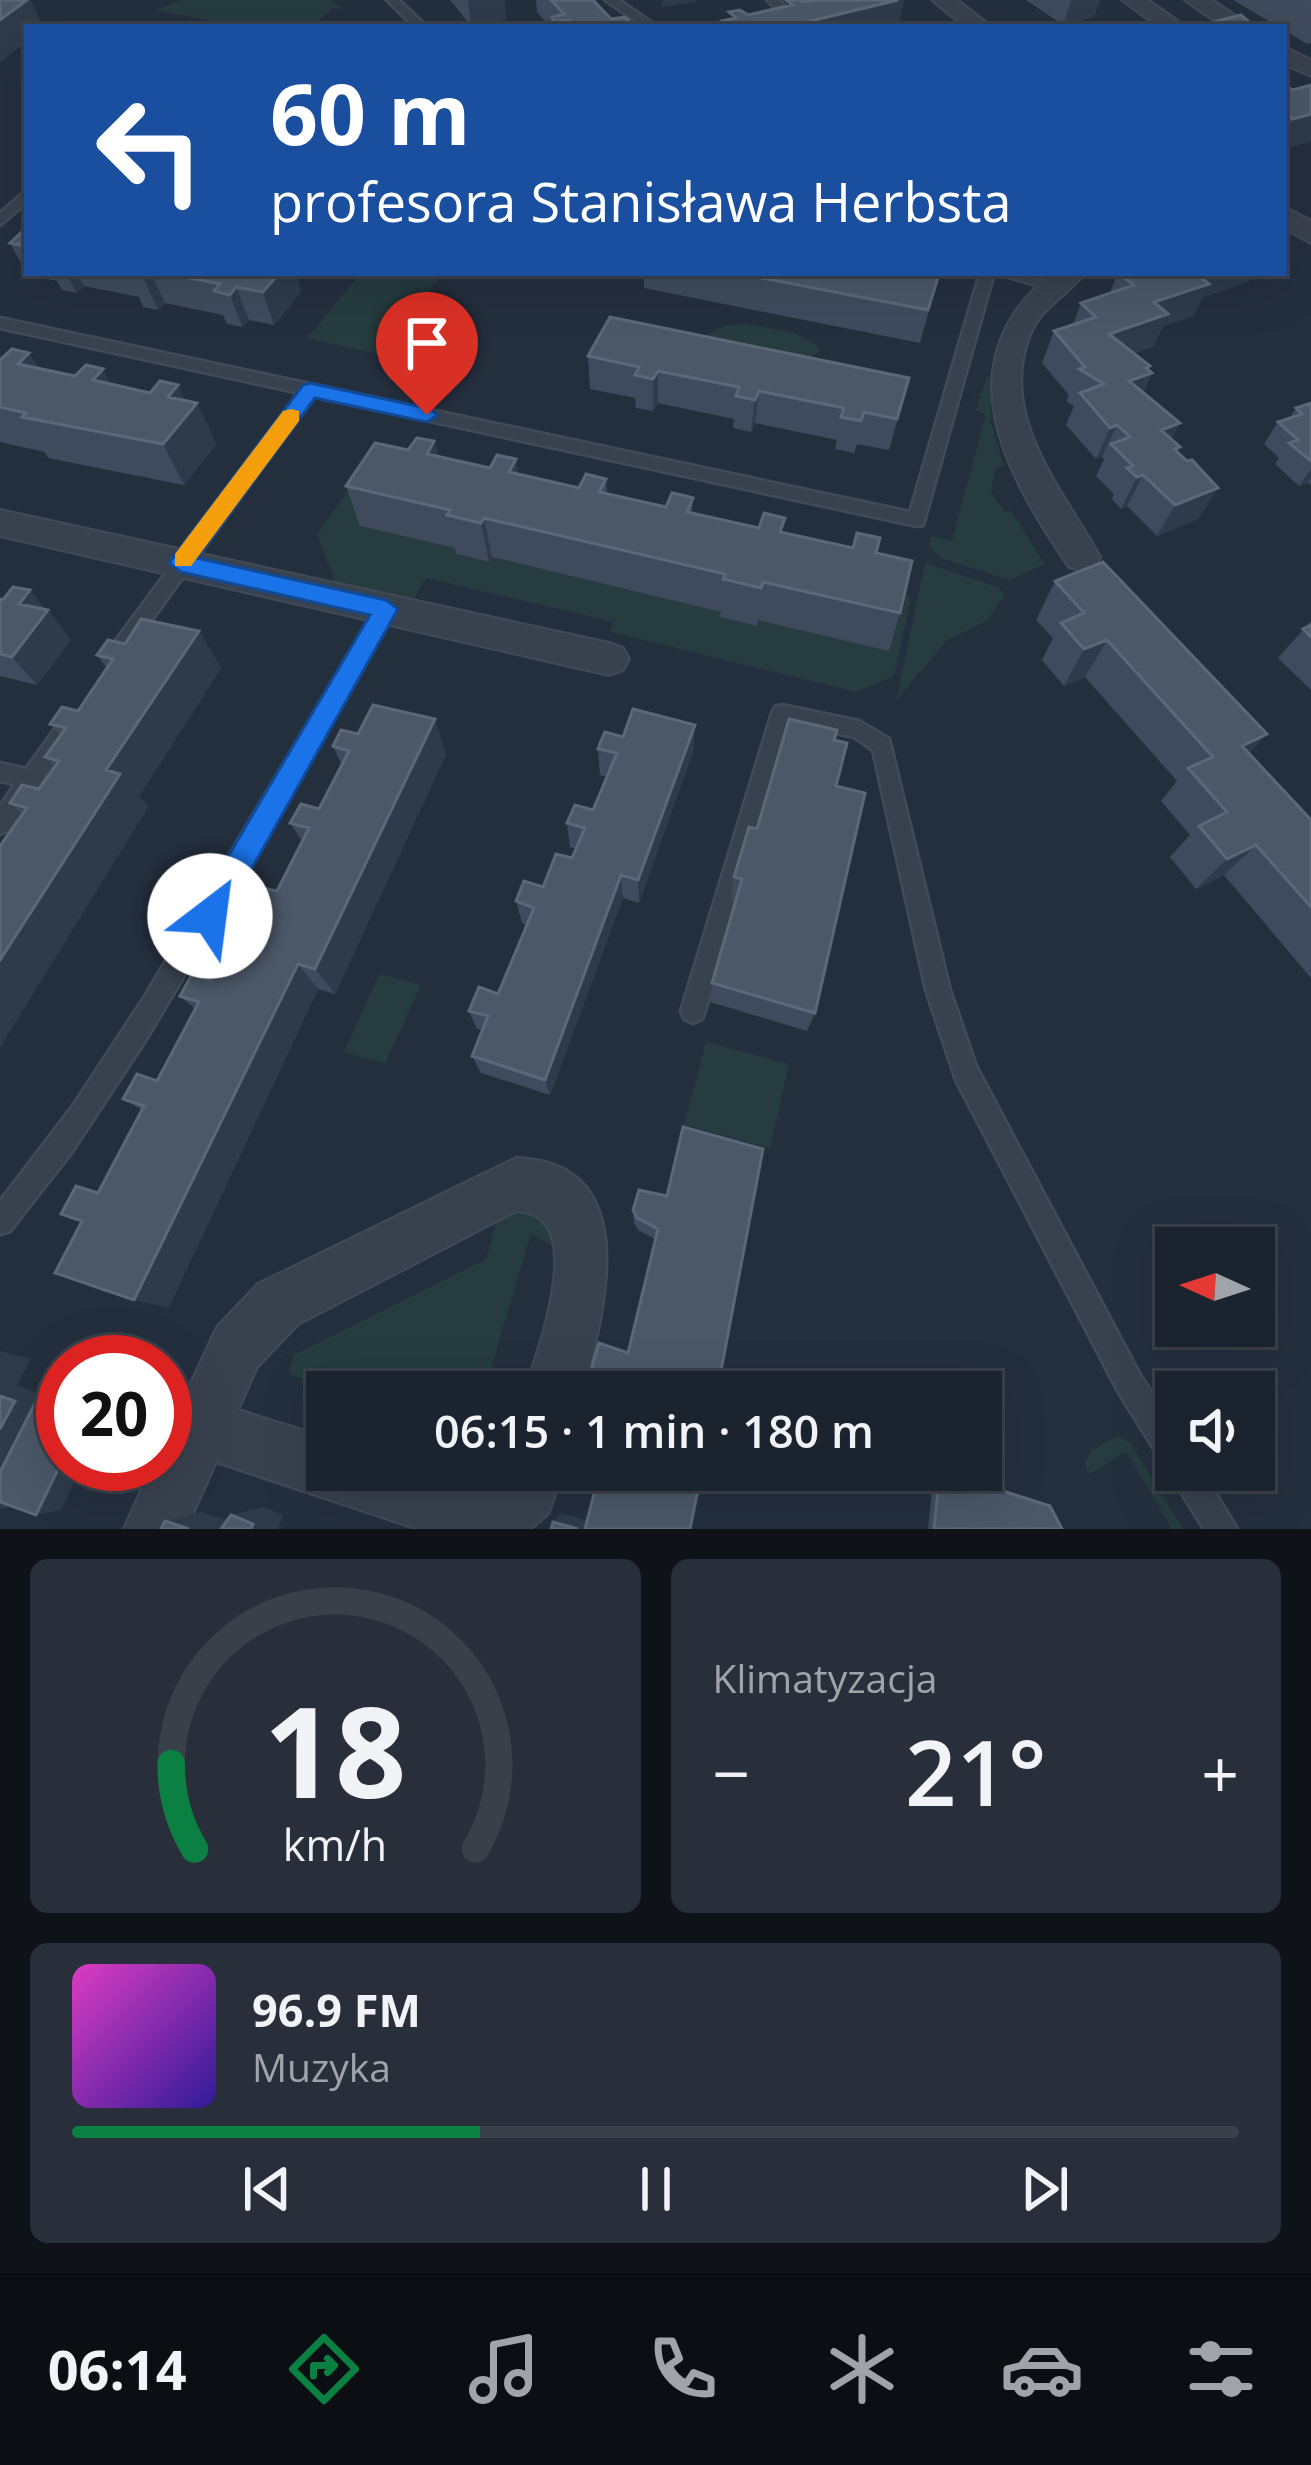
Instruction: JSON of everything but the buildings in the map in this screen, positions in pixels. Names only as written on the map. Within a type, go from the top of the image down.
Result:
[{"type":"street","points":[[943,0],[976,24]]},
{"type":"street","points":[[1133,0],[1169,24]]},
{"type":"street","points":[[1196,0],[1226,24]]},
{"type":"street","points":[[1061,279],[1016,337],[1006,368],[1005,395],[1026,467],[1054,522],[1082,557]]},
{"type":"street","points":[[0,523],[609,658]]},
{"type":"street","points":[[155,1529],[243,1336],[278,1304],[489,1192],[519,1183],[537,1187],[560,1202],[573,1220],[582,1252],[581,1283],[559,1371]]},
{"type":"street","points":[[201,1428],[306,1461]]},
{"type":"street","points":[[398,1491],[450,1508],[489,1512],[517,1504],[527,1491]]},
{"type":"lane","points":[[393,0],[418,24]]},
{"type":"lane","points":[[611,0],[647,24]]},
{"type":"lane","points":[[739,24],[787,13],[773,0]]},
{"type":"lane","points":[[0,221],[24,197]]},
{"type":"lane","points":[[0,322],[917,520],[986,276]]},
{"type":"lane","points":[[115,658],[310,390]]},
{"type":"lane","points":[[0,1221],[37,1178],[122,1055],[210,916],[386,609]]},
{"type":"lane","points":[[0,824],[79,710]]},
{"type":"lane","points":[[693,1012],[782,713],[859,730],[881,745],[938,990],[964,1071],[1155,1424]]},
{"type":"lane","points":[[0,772],[31,779]]},
{"type":"lane","points":[[1198,1491],[1222,1529]]},
{"type":"green space","points":[[182,0],[331,0],[341,9],[333,8],[314,24],[225,24],[156,10]]},
{"type":"green space","points":[[359,276],[441,276],[382,355],[307,338]]},
{"type":"green space","points":[[745,324],[793,332],[816,345],[819,352],[808,358],[705,336],[724,326]]},
{"type":"green space","points":[[987,376],[991,377],[991,423],[1004,465],[995,470],[991,491],[1005,512],[1010,510],[1045,564],[1010,580],[940,558],[929,545],[931,536],[952,540],[986,414],[976,411],[980,396],[966,393],[981,394]]},
{"type":"green space","points":[[383,442],[400,447],[362,504],[361,526],[459,549],[458,555],[489,562],[492,557],[722,612],[721,617],[756,626],[758,620],[878,565],[911,599],[894,676],[856,692],[610,632],[613,622],[426,578],[413,601],[336,584],[317,534]]},
{"type":"green space","points":[[925,563],[998,587],[1005,595],[987,621],[947,640],[896,701]]},
{"type":"green space","points":[[379,974],[421,985],[385,1064],[344,1052]]},
{"type":"green space","points":[[706,1042],[789,1064],[770,1148],[684,1125]]},
{"type":"green space","points":[[500,1208],[543,1211],[566,1254],[531,1234],[490,1371],[306,1371],[306,1380],[288,1374],[294,1355],[263,1347],[296,1354],[486,1259]]},
{"type":"green space","points":[[1118,1436],[1131,1444],[1155,1491],[1160,1491],[1183,1529],[1172,1529],[1126,1452],[1089,1474],[1085,1463],[1091,1450]]},
{"type":"slow traffic","points":[[183,560],[291,416]]},
{"type":"route","points":[[210,916],[386,609],[181,563],[310,390],[427,415]]}]
